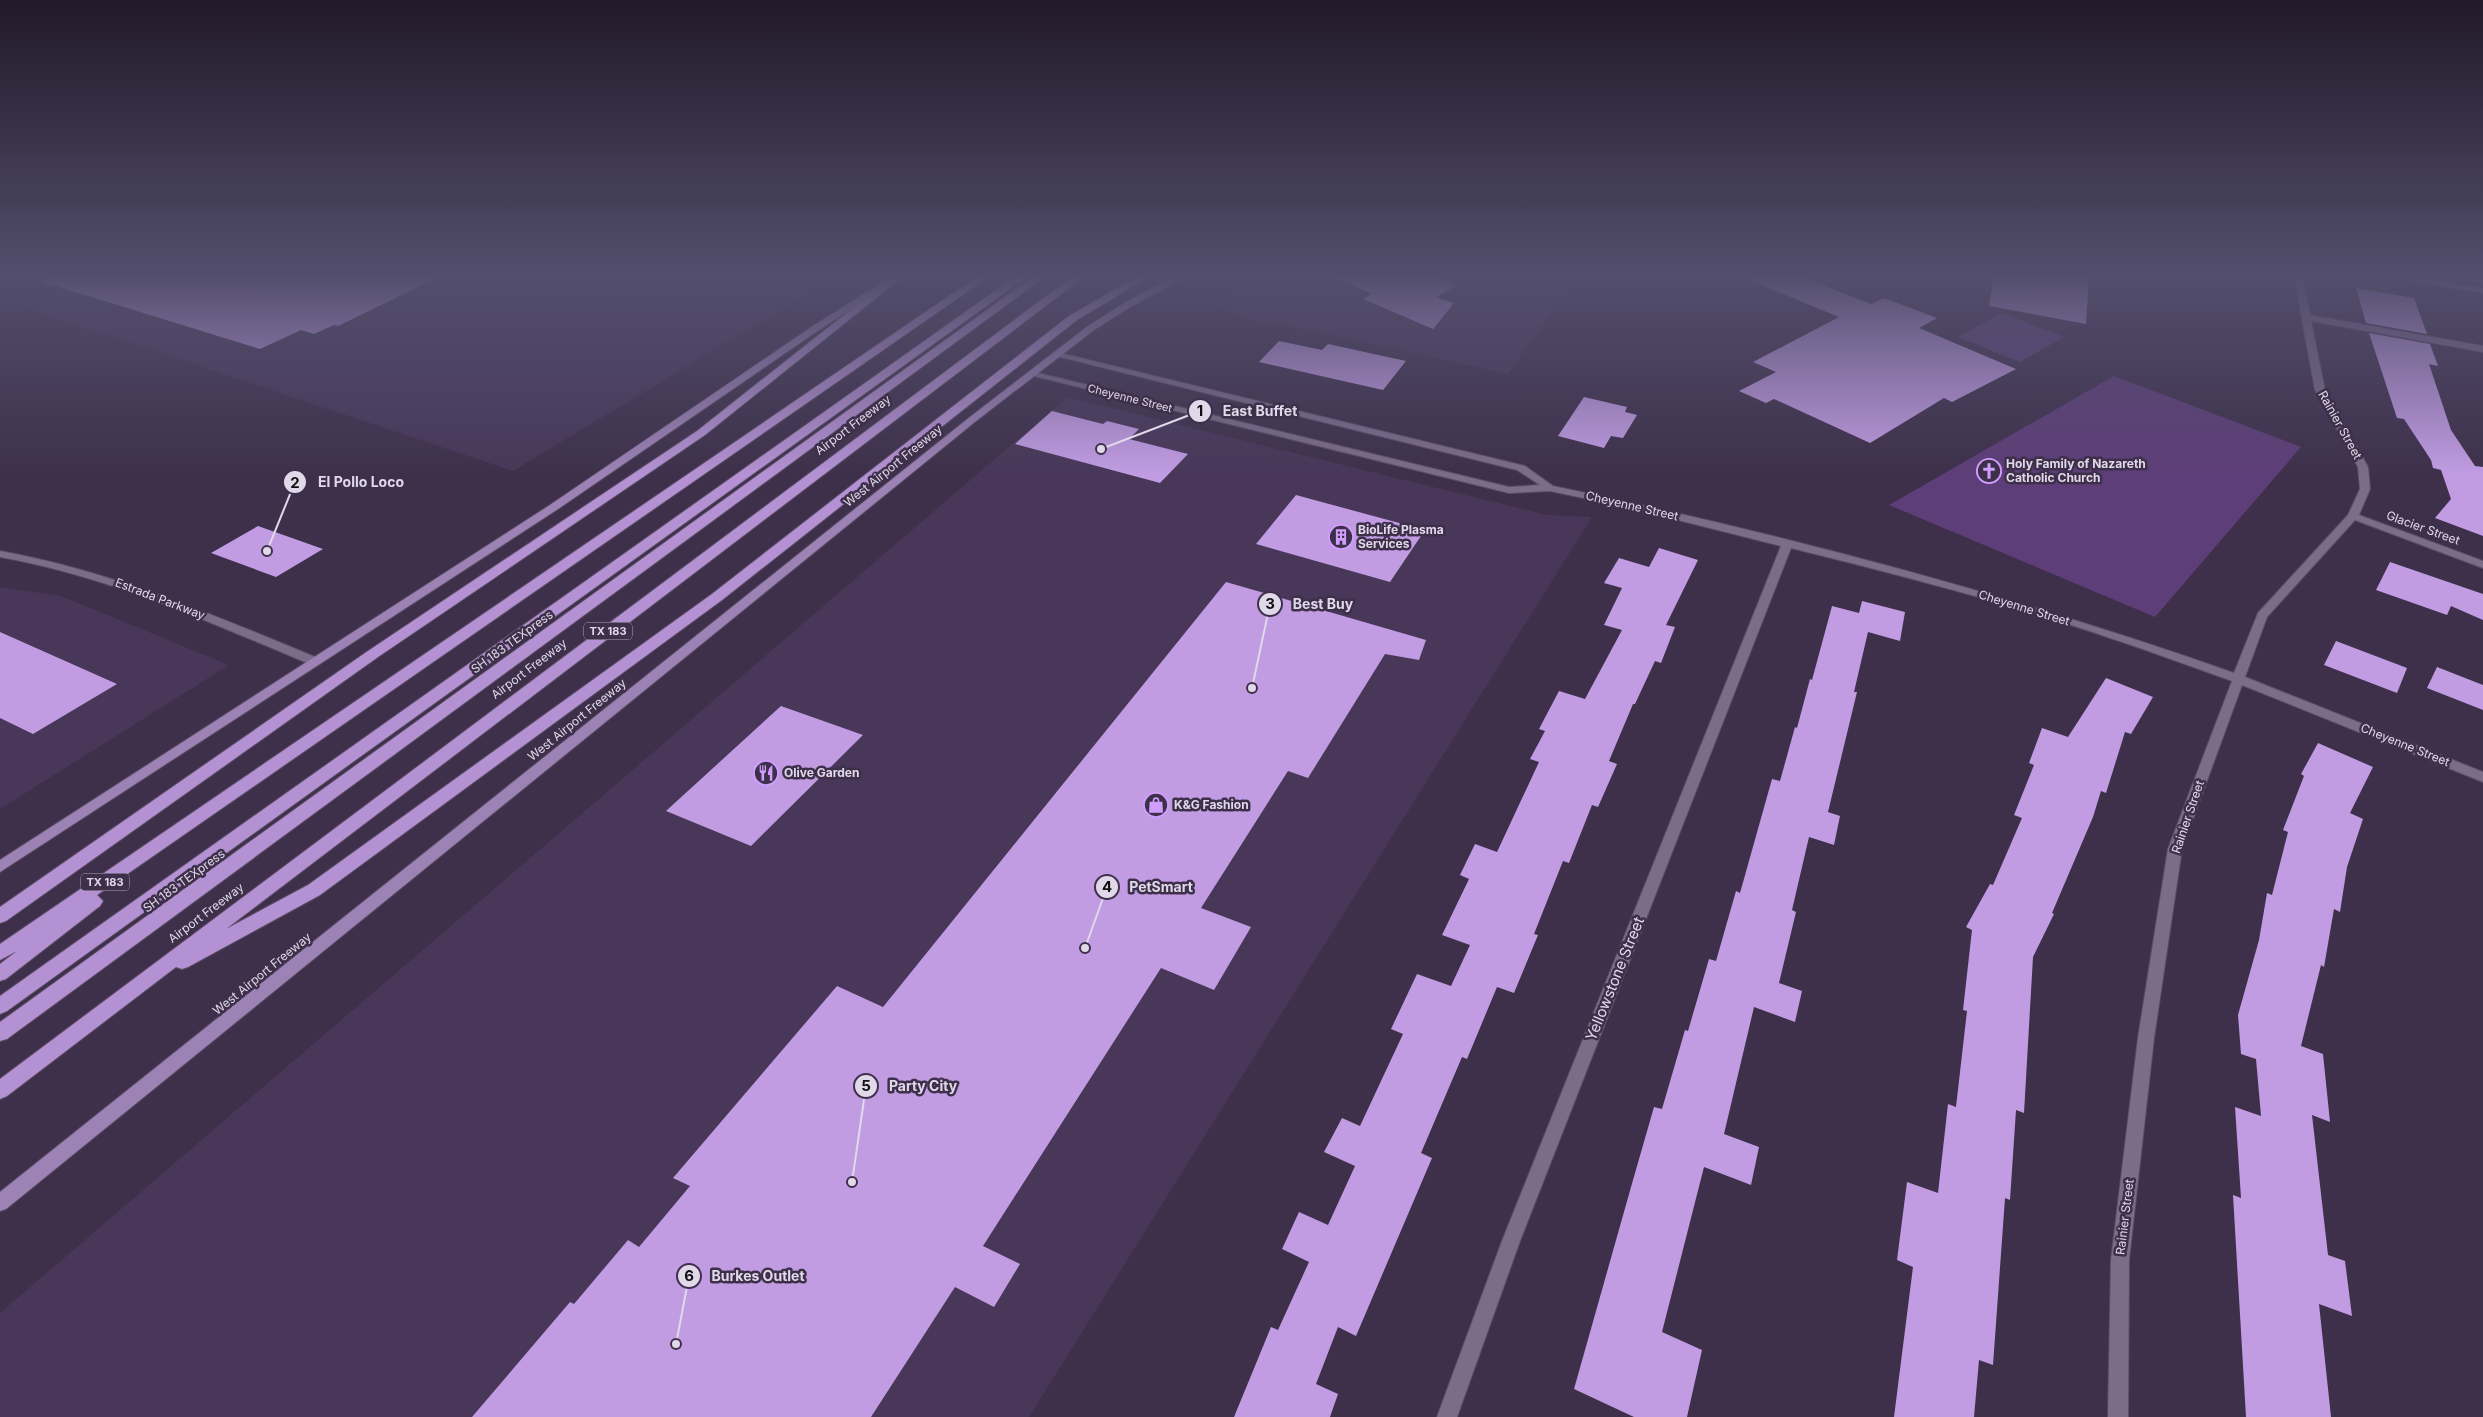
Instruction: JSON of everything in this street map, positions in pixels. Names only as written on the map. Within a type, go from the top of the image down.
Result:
[{"type":"highway","points":[[0,916],[373,654],[701,433],[815,342]]},
{"type":"highway","name":"TX 183","points":[[0,953],[210,811],[889,342]]},
{"type":"highway","name":"SH 183 TEXpress","points":[[0,1006],[930,342]]},
{"type":"highway","name":"SH 183 TEXpress","points":[[0,1033],[950,342]]},
{"type":"highway","name":"Airport Freeway","points":[[0,1090],[992,342]]},
{"type":"highway","points":[[136,987],[314,890],[718,597],[1042,342]]},
{"type":"highway","points":[[0,974],[210,811]]},
{"type":"main road","points":[[0,867],[554,507],[795,342]]},
{"type":"main road","name":"West Airport Freeway","points":[[0,1203],[1073,342]]},
{"type":"street","name":"Rainier Street","points":[[2118,1417],[2120,1260],[2146,1038],[2174,849],[2262,616],[2352,516],[2365,489],[2363,467],[2320,390],[2310,342]]},
{"type":"street","points":[[2445,342],[2483,349]]},
{"type":"street","name":"Cheyenne Street","points":[[1056,355],[1521,468],[1550,488]]},
{"type":"street","name":"Cheyenne Street","points":[[1033,373],[1509,490],[1550,488],[1670,514],[1920,577],[2118,636],[2238,679],[2483,777]]},
{"type":"street","name":"Glacier Street","points":[[2352,516],[2483,565]]},
{"type":"street","name":"Yellowstone Street","points":[[1447,1417],[1511,1241],[1788,543]]},
{"type":"street","name":"Estrada Parkway","points":[[0,554],[54,563],[105,578],[316,662]]},
{"type":"shaded area","points":[[128,342],[727,342],[513,471]]},
{"type":"shaded area","points":[[1364,342],[1530,342],[1508,374]]},
{"type":"shaded area","points":[[1971,342],[2055,342],[2020,362]]},
{"type":"shaded area","points":[[2114,376],[2301,447],[2155,617],[1889,505]]},
{"type":"shaded area","points":[[1067,397],[1547,515],[1592,517],[1029,1417],[0,1417],[0,1313]]},
{"type":"shaded area","points":[[0,587],[61,596],[229,665],[0,809]]},
{"type":"building","points":[[238,342],[275,342],[260,349]]},
{"type":"building","points":[[1278,342],[1322,350],[1328,344],[1406,361],[1383,390],[1259,362]]},
{"type":"building","points":[[1791,342],[1952,342],[2016,369],[1952,402],[1944,398],[1870,443],[1774,399],[1766,403],[1739,391],[1776,372],[1753,362]]},
{"type":"building","points":[[2372,342],[2420,342],[2430,344],[2438,366],[2429,364],[2451,430],[2475,466],[2483,467],[2483,536],[2435,518],[2451,499],[2441,470],[2433,468],[2431,460],[2404,419],[2397,418]]},
{"type":"building","points":[[1584,397],[1627,407],[1625,412],[1637,415],[1623,438],[1611,436],[1604,448],[1558,436]]},
{"type":"building","points":[[1052,411],[1103,424],[1107,421],[1139,429],[1129,439],[1188,454],[1160,483],[1015,444]]},
{"type":"building","name":"BioLife Plasma Services","points":[[1296,495],[1425,530],[1390,582],[1256,544]]},
{"type":"building","points":[[258,526],[323,549],[276,577],[211,553]]},
{"type":"building","points":[[1659,548],[1698,560],[1666,625],[1675,627],[1661,663],[1655,661],[1635,704],[1633,704],[1609,761],[1617,764],[1598,807],[1592,805],[1569,863],[1563,861],[1534,934],[1538,935],[1514,993],[1497,987],[1467,1059],[1462,1057],[1421,1153],[1432,1158],[1356,1336],[1338,1327],[1316,1384],[1338,1394],[1330,1417],[1234,1417],[1271,1327],[1278,1330],[1309,1262],[1282,1249],[1299,1212],[1328,1225],[1355,1166],[1324,1152],[1342,1118],[1360,1126],[1403,1034],[1391,1029],[1417,974],[1451,986],[1470,945],[1442,935],[1469,879],[1460,875],[1475,844],[1497,852],[1539,762],[1530,759],[1545,731],[1539,729],[1559,691],[1585,699],[1622,630],[1604,625],[1622,588],[1604,583],[1619,558],[1649,567]]},
{"type":"building","points":[[2390,562],[2483,594],[2483,620],[2451,606],[2447,615],[2376,590]]},
{"type":"building","points":[[1226,582],[1426,640],[1419,660],[1385,654],[1308,778],[1288,771],[1201,908],[1251,927],[1214,990],[1161,968],[983,1246],[1020,1264],[994,1307],[955,1287],[871,1417],[472,1417],[570,1302],[574,1304],[628,1240],[639,1247],[690,1186],[673,1178],[837,986],[883,1007]]},
{"type":"building","points":[[1862,601],[1905,612],[1900,641],[1868,632],[1854,692],[1857,692],[1828,812],[1840,816],[1834,845],[1809,837],[1792,910],[1796,912],[1779,983],[1802,991],[1795,1022],[1754,1007],[1724,1134],[1759,1147],[1751,1185],[1704,1167],[1662,1332],[1702,1350],[1687,1417],[1634,1417],[1574,1389],[1654,1107],[1662,1109],[1685,1030],[1688,1031],[1709,959],[1716,961],[1736,891],[1740,893],[1772,779],[1780,781],[1810,679],[1812,680],[1832,606],[1859,613]]},
{"type":"building","points":[[0,632],[117,684],[33,734],[0,718]]},
{"type":"building","points":[[2336,641],[2407,668],[2397,693],[2324,665]]},
{"type":"building","points":[[2437,667],[2483,685],[2483,710],[2427,688]]},
{"type":"building","points":[[2106,678],[2153,697],[2131,734],[2125,732],[2106,793],[2101,791],[2093,817],[2052,913],[2054,914],[2033,957],[2024,1113],[2016,1110],[2010,1200],[2005,1198],[1993,1365],[1979,1360],[1974,1417],[1894,1417],[1913,1267],[1897,1260],[1907,1182],[1938,1193],[1948,1104],[1956,1107],[1967,1011],[1963,1010],[1972,930],[1966,927],[1990,884],[1993,885],[2022,818],[2014,815],[2034,765],[2029,763],[2042,728],[2068,737]]},
{"type":"building","name":"Olive Garden","points":[[781,706],[863,735],[751,846],[666,811]]},
{"type":"building","points":[[2318,743],[2373,767],[2350,813],[2363,819],[2347,867],[2340,912],[2334,909],[2324,967],[2321,965],[2301,1046],[2323,1054],[2330,1122],[2312,1115],[2328,1255],[2345,1261],[2352,1316],[2319,1304],[2331,1417],[2246,1417],[2233,1195],[2241,1198],[2235,1107],[2261,1116],[2256,1059],[2241,1054],[2238,1015],[2259,940],[2267,893],[2272,895],[2288,832],[2283,830],[2304,776],[2301,774]]},
{"type":"place","name":"East Buffet","points":[[1101,449]]},
{"type":"place","name":"Holy Family of Nazareth Catholic Church","points":[[1989,471]]},
{"type":"place","name":"BioLife Plasma Services","points":[[1341,537]]},
{"type":"place","name":"El Pollo Loco","points":[[267,551]]},
{"type":"place","name":"Best Buy","points":[[1252,688]]},
{"type":"place","name":"Olive Garden","points":[[766,773]]},
{"type":"place","name":"K&G Fashion","points":[[1156,805]]},
{"type":"place","name":"PetSmart","points":[[1085,948]]},
{"type":"place","name":"Party City","points":[[852,1182]]},
{"type":"place","name":"Burkes Outlet","points":[[676,1344]]}]
